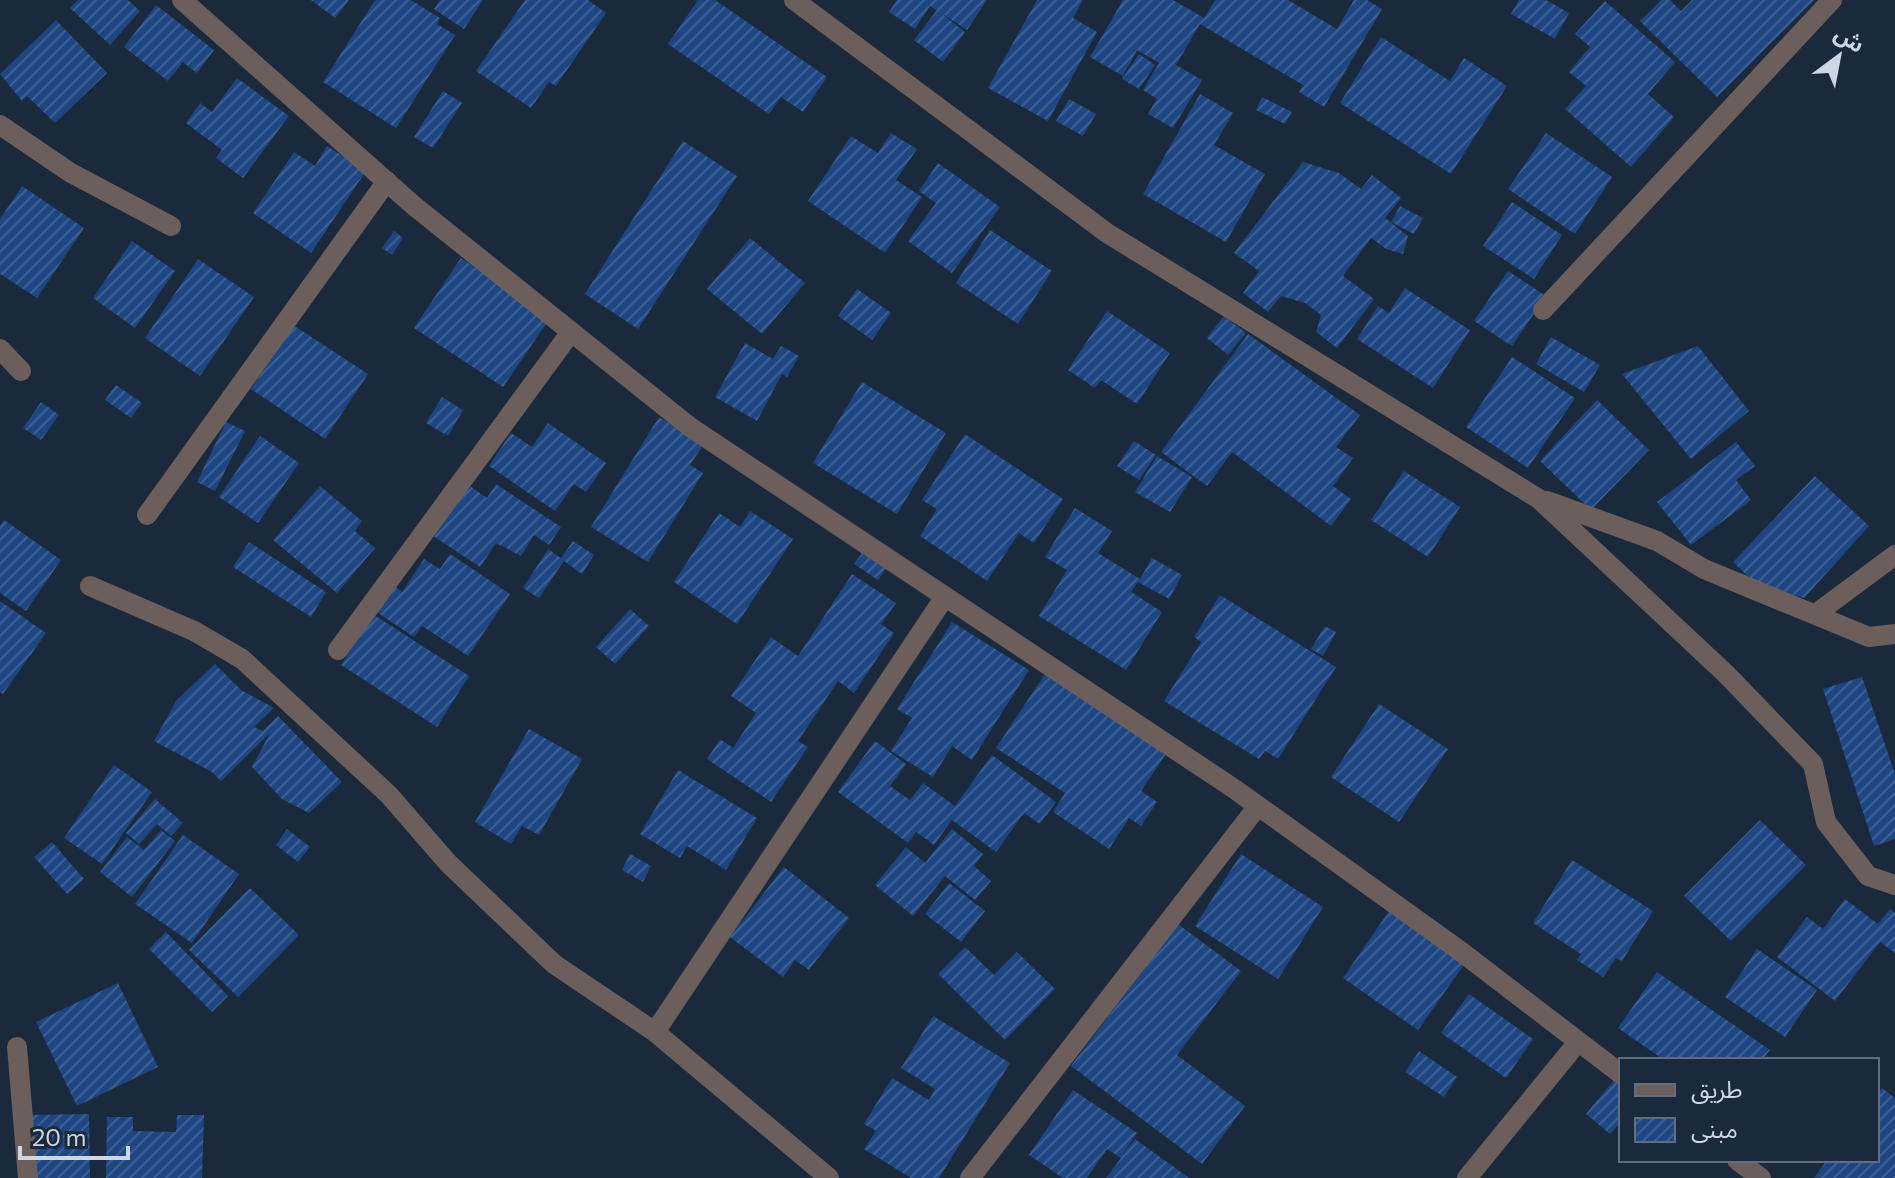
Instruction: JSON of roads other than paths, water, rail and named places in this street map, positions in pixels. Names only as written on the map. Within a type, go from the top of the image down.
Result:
[{"type":"street","points":[[182,0],[387,181],[690,427],[1258,806],[1459,950],[1619,1073]]},
{"type":"street","points":[[794,0],[1107,233],[1539,499],[1726,674],[1813,764],[1826,822],[1868,876],[1895,885]]},
{"type":"street","points":[[1543,310],[1832,0]]},
{"type":"street","points":[[0,125],[71,173],[171,226]]},
{"type":"street","points":[[147,515],[387,181]]},
{"type":"street","points":[[338,650],[571,332]]},
{"type":"street","points":[[0,349],[21,371]]},
{"type":"street","points":[[1539,499],[1657,541],[1704,569],[1869,637],[1895,634]]},
{"type":"street","points":[[1817,613],[1895,555]]},
{"type":"street","points":[[90,586],[194,631],[242,659],[389,795],[448,863],[554,964],[655,1032],[829,1178]]},
{"type":"street","points":[[655,1032],[944,598]]},
{"type":"street","points":[[970,1178],[1258,806]]},
{"type":"street","points":[[1467,1178],[1578,1042]]},
{"type":"street","points":[[17,1047],[28,1178]]},
{"type":"street","points":[[1740,1162],[1761,1178]]}]
